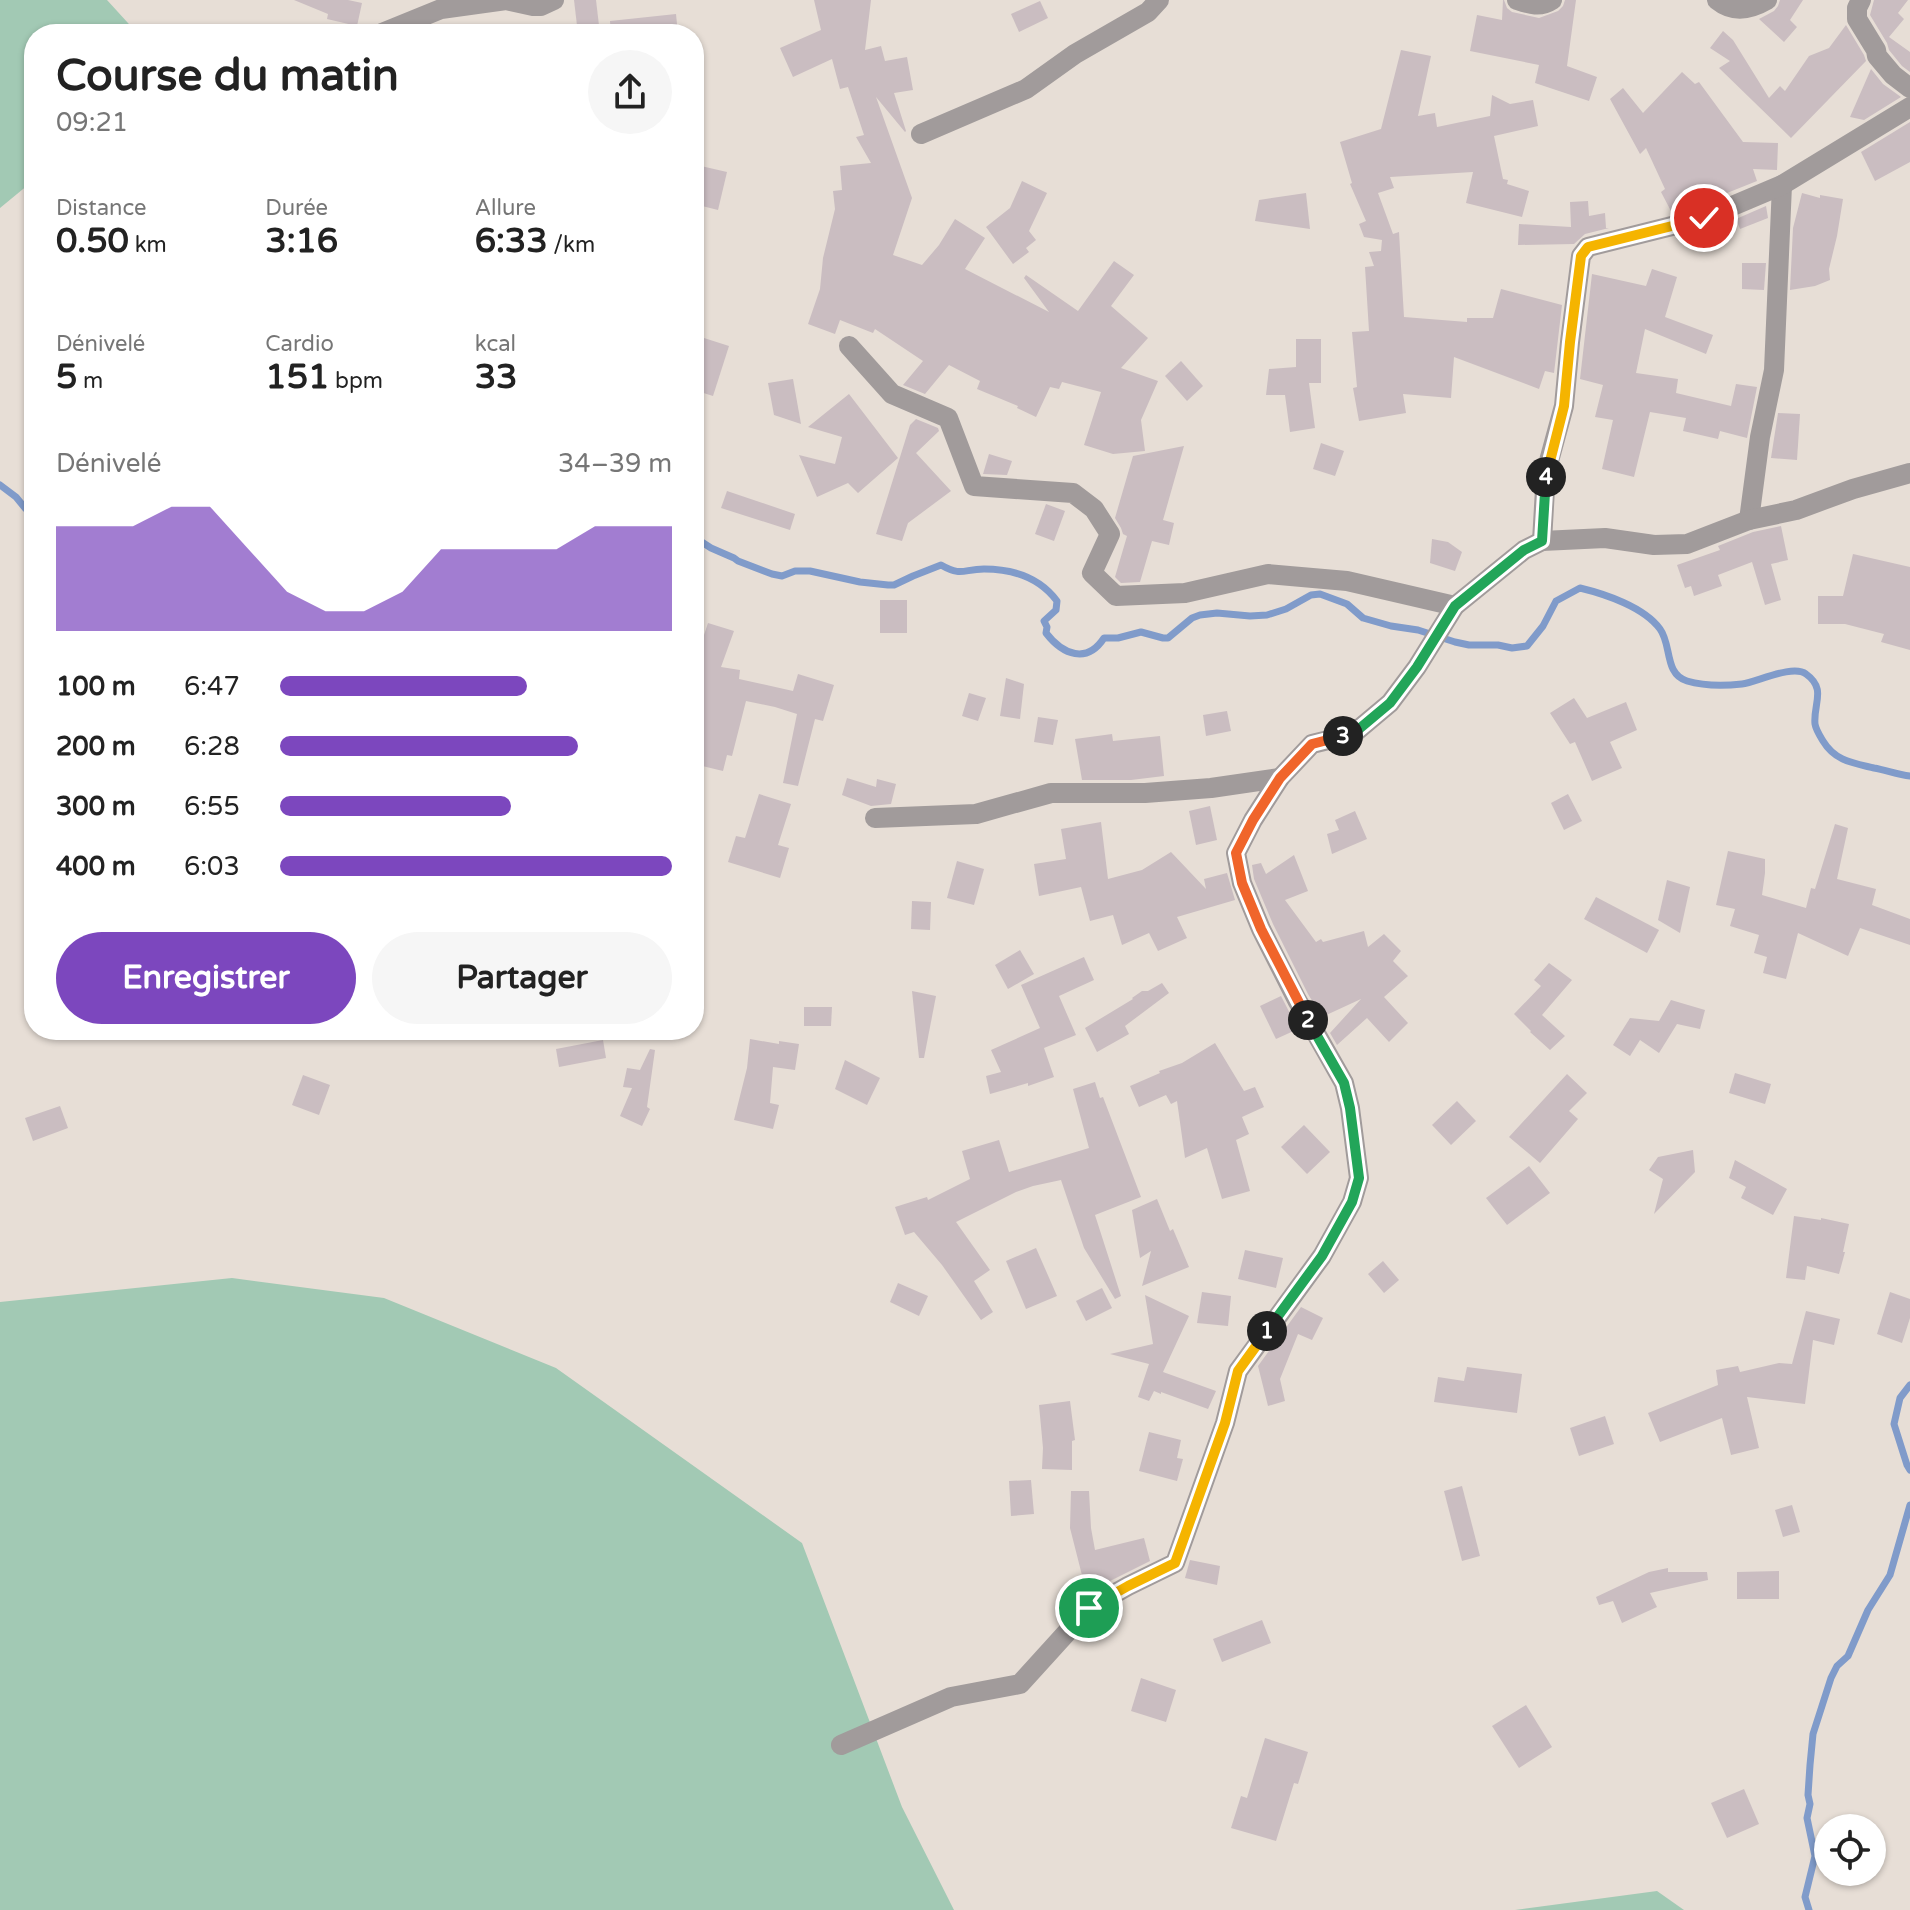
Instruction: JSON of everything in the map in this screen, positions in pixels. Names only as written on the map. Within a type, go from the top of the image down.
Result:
[{"type":"street","points":[[401,24],[441,5],[506,0],[541,6],[554,0]]},
{"type":"street","points":[[921,134],[1026,89],[1075,54],[1148,12],[1159,0]]},
{"type":"street","points":[[1517,0],[1544,5],[1552,0]]},
{"type":"street","points":[[1717,0],[1726,7],[1739,9],[1755,7],[1767,0]]},
{"type":"street","points":[[1861,0],[1857,19],[1877,56],[1893,75],[1910,88]]},
{"type":"street","points":[[1542,541],[1546,472],[1564,406],[1581,256],[1588,247],[1704,218],[1782,185],[1910,107]]},
{"type":"street","points":[[1749,520],[1760,437],[1774,370],[1782,185]]},
{"type":"street","points":[[849,346],[892,394],[948,418],[974,486],[1073,493],[1094,509],[1110,534],[1092,573],[1116,596],[1185,593],[1268,574],[1347,581],[1451,612]]},
{"type":"street","points":[[841,1745],[951,1697],[1020,1684],[1089,1608],[1175,1563],[1225,1423],[1238,1371],[1322,1256],[1352,1202],[1359,1178],[1344,1083],[1261,929],[1242,883],[1236,853],[1280,778],[1312,744],[1353,734],[1390,703],[1451,612],[1524,550],[1542,541],[1605,538],[1654,545],[1687,544],[1749,520],[1796,510],[1910,473]]},
{"type":"street","points":[[875,818],[976,814],[1051,793],[1145,793],[1280,778]]},
{"type":"green space","points":[[0,0],[107,0],[129,24],[24,24],[24,188],[0,208]]},
{"type":"green space","points":[[232,1278],[384,1298],[556,1368],[802,1543],[902,1807],[954,1910],[0,1910],[0,1302]]},
{"type":"green space","points":[[1657,1891],[1684,1910],[1515,1910]]},
{"type":"building","points":[[294,0],[362,3],[357,24],[327,19],[328,14]]},
{"type":"building","points":[[574,0],[596,0],[599,24],[577,24]]},
{"type":"building","points":[[814,0],[871,0],[865,50],[881,46],[885,61],[907,57],[913,90],[894,93],[905,132],[876,97],[912,198],[893,255],[922,265],[955,219],[985,238],[965,269],[1049,312],[1024,278],[1026,275],[1078,311],[1114,261],[1134,275],[1111,306],[1148,338],[1121,368],[1158,381],[1141,420],[1145,451],[1113,454],[1084,445],[1101,392],[1062,382],[1059,389],[1050,387],[1036,417],[977,389],[980,381],[949,365],[925,394],[903,385],[923,361],[875,329],[873,333],[840,320],[835,334],[808,324],[820,289],[823,258],[835,209],[833,191],[842,190],[840,166],[871,163],[856,137],[864,135],[848,87],[840,89],[832,59],[793,77],[780,48],[821,30]]},
{"type":"building","points":[[1503,0],[1512,12],[1539,18],[1558,11],[1565,0],[1576,0],[1567,66],[1597,77],[1589,101],[1535,83],[1539,65],[1470,51],[1477,15],[1502,20]]},
{"type":"building","points":[[1780,0],[1803,0],[1790,20],[1797,27],[1784,42],[1759,19],[1774,11]]},
{"type":"building","points":[[1874,0],[1908,0],[1898,13],[1904,19],[1889,37],[1910,52],[1910,72],[1889,50],[1870,15]]},
{"type":"building","points":[[1040,1],[1048,18],[1019,32],[1011,14]]},
{"type":"building","points":[[676,14],[677,24],[610,24],[610,21]]},
{"type":"building","points":[[1846,25],[1866,61],[1791,138],[1719,68],[1730,61],[1710,48],[1723,31],[1733,40],[1769,98],[1780,86],[1785,91],[1809,56],[1829,48]]},
{"type":"building","points":[[1401,50],[1431,56],[1418,116],[1435,113],[1437,127],[1490,116],[1492,95],[1510,104],[1533,100],[1538,126],[1494,136],[1503,179],[1508,180],[1507,184],[1529,191],[1522,217],[1466,203],[1473,172],[1390,177],[1394,188],[1378,193],[1393,234],[1399,232],[1404,317],[1467,322],[1467,318],[1493,318],[1501,289],[1562,305],[1554,373],[1545,371],[1539,389],[1454,357],[1451,398],[1403,394],[1406,413],[1359,421],[1353,388],[1357,387],[1352,332],[1369,331],[1365,267],[1374,266],[1369,252],[1381,251],[1382,240],[1364,237],[1359,224],[1366,221],[1350,184],[1340,142],[1381,129]]},
{"type":"building","points":[[1871,69],[1883,84],[1901,97],[1864,120],[1850,117]]},
{"type":"building","points":[[1682,72],[1695,84],[1699,82],[1743,142],[1778,143],[1777,170],[1753,169],[1757,181],[1672,213],[1661,192],[1665,189],[1646,148],[1640,154],[1610,99],[1623,88],[1643,113]]},
{"type":"building","points":[[1910,122],[1910,162],[1875,181],[1861,152]]},
{"type":"building","points":[[704,167],[727,172],[718,210],[704,206]]},
{"type":"building","points":[[1022,181],[1047,193],[1029,231],[1036,240],[1026,248],[1029,252],[1013,264],[986,227],[1010,208]]},
{"type":"building","points":[[1306,193],[1310,229],[1255,221],[1259,200]]},
{"type":"building","points":[[1802,193],[1843,199],[1829,269],[1830,280],[1790,290],[1793,228]]},
{"type":"building","points":[[1588,201],[1589,216],[1605,213],[1606,228],[1609,228],[1585,234],[1574,244],[1518,245],[1519,224],[1571,227],[1570,202]]},
{"type":"building","points":[[1766,206],[1768,218],[1740,229],[1736,219]]},
{"type":"building","points":[[1742,263],[1766,263],[1764,290],[1742,289]]},
{"type":"building","points":[[1652,269],[1677,277],[1665,317],[1713,335],[1706,354],[1645,329],[1636,373],[1678,379],[1676,393],[1731,406],[1736,384],[1757,387],[1747,438],[1720,431],[1718,439],[1683,431],[1686,418],[1650,412],[1634,477],[1602,469],[1613,420],[1595,417],[1603,385],[1580,379],[1592,274],[1646,286]]},
{"type":"building","points":[[704,338],[729,346],[713,396],[704,393]]},
{"type":"building","points":[[1296,339],[1321,339],[1321,383],[1309,383],[1315,428],[1290,432],[1285,395],[1266,395],[1269,369],[1296,367]]},
{"type":"building","points":[[1181,361],[1203,386],[1187,401],[1165,376]]},
{"type":"building","points":[[793,379],[801,424],[774,415],[768,383]]},
{"type":"building","points":[[849,394],[898,458],[858,493],[848,483],[817,497],[799,455],[835,464],[842,437],[808,427]]},
{"type":"building","points":[[1778,413],[1800,414],[1797,460],[1771,458]]},
{"type":"building","points":[[916,419],[938,428],[939,431],[916,453],[951,491],[908,523],[902,541],[876,534],[910,425]]},
{"type":"building","points":[[1321,443],[1344,451],[1335,476],[1313,469]]},
{"type":"building","points":[[1184,446],[1163,520],[1174,523],[1169,545],[1152,541],[1140,582],[1121,583],[1115,577],[1127,536],[1115,518],[1133,456]]},
{"type":"building","points":[[989,454],[1012,461],[1007,475],[983,474]]},
{"type":"building","points":[[727,491],[795,514],[790,530],[721,508]]},
{"type":"building","points":[[1046,504],[1065,511],[1054,541],[1035,534]]},
{"type":"building","points":[[1781,526],[1788,560],[1771,564],[1781,600],[1765,605],[1752,562],[1718,575],[1722,586],[1694,596],[1691,586],[1685,588],[1677,565],[1720,550],[1718,546],[1753,532]]},
{"type":"building","points":[[1432,539],[1448,542],[1462,552],[1455,571],[1430,563]]},
{"type":"building","points":[[1853,554],[1910,567],[1910,650],[1881,642],[1884,634],[1845,624],[1818,624],[1818,596],[1843,596]]},
{"type":"building","points":[[880,600],[907,600],[907,633],[880,633]]},
{"type":"building","points":[[708,623],[734,631],[721,667],[740,670],[739,679],[793,691],[798,674],[834,685],[823,721],[815,719],[798,786],[783,783],[797,714],[775,707],[746,701],[732,756],[727,755],[723,771],[704,766],[704,635]]},
{"type":"building","points":[[1006,678],[1024,684],[1020,719],[1000,716]]},
{"type":"building","points":[[969,693],[986,698],[978,721],[962,716]]},
{"type":"building","points":[[1574,698],[1587,718],[1626,702],[1637,730],[1610,742],[1622,768],[1592,781],[1575,742],[1570,744],[1550,713]]},
{"type":"building","points":[[1227,711],[1231,731],[1206,736],[1203,715]]},
{"type":"building","points":[[1038,717],[1058,720],[1053,745],[1034,742]]},
{"type":"building","points":[[1112,734],[1113,741],[1160,736],[1164,776],[1082,780],[1075,739]]},
{"type":"building","points":[[847,778],[876,787],[877,779],[896,784],[891,804],[871,806],[842,795]]},
{"type":"building","points":[[759,794],[791,804],[778,845],[789,848],[780,878],[728,862],[736,836],[745,838]]},
{"type":"building","points":[[1568,794],[1582,821],[1564,830],[1551,803]]},
{"type":"building","points":[[1210,806],[1217,840],[1196,845],[1189,811]]},
{"type":"building","points":[[1355,811],[1367,839],[1332,854],[1327,834],[1339,830],[1335,820]]},
{"type":"building","points":[[1101,822],[1108,879],[1142,870],[1171,852],[1206,889],[1204,879],[1227,873],[1235,900],[1177,917],[1187,938],[1158,951],[1149,933],[1122,945],[1113,915],[1090,921],[1081,887],[1039,896],[1034,864],[1066,859],[1061,829]]},
{"type":"building","points":[[1835,824],[1848,828],[1837,879],[1876,889],[1872,905],[1910,919],[1910,945],[1860,928],[1848,956],[1798,933],[1786,979],[1763,973],[1767,957],[1754,953],[1759,935],[1730,926],[1735,909],[1716,905],[1728,851],[1765,859],[1762,895],[1806,908]]},
{"type":"building","points":[[1294,855],[1308,891],[1285,900],[1316,942],[1364,931],[1368,947],[1384,934],[1401,951],[1393,961],[1408,976],[1384,997],[1408,1023],[1389,1042],[1367,1018],[1337,1045],[1330,1033],[1361,999],[1322,1017],[1308,994],[1273,924],[1254,879],[1252,865],[1261,863],[1266,874]]},
{"type":"building","points":[[957,861],[984,869],[974,905],[947,898]]},
{"type":"building","points":[[1667,880],[1690,887],[1680,933],[1658,920]]},
{"type":"building","points":[[1596,897],[1659,930],[1647,953],[1584,919]]},
{"type":"building","points":[[912,901],[931,902],[930,930],[911,929]]},
{"type":"building","points":[[1020,950],[1034,974],[1008,989],[995,965]]},
{"type":"building","points":[[1084,957],[1094,980],[1059,996],[1076,1035],[1044,1048],[1054,1077],[990,1094],[986,1076],[1001,1072],[991,1050],[1040,1028],[1021,985]]},
{"type":"building","points":[[1549,963],[1572,980],[1542,1015],[1565,1036],[1550,1050],[1514,1014],[1541,986],[1534,980]]},
{"type":"building","points":[[1162,983],[1169,993],[1125,1026],[1129,1034],[1097,1052],[1085,1028],[1142,991]]},
{"type":"building","points":[[912,991],[936,996],[924,1058],[919,1058]]},
{"type":"building","points":[[1281,996],[1298,1029],[1276,1039],[1260,1006]]},
{"type":"building","points":[[1671,1000],[1705,1010],[1700,1029],[1677,1024],[1659,1053],[1640,1040],[1630,1056],[1613,1045],[1630,1018],[1659,1021]]},
{"type":"building","points":[[804,1007],[832,1007],[831,1026],[804,1026]]},
{"type":"building","points":[[750,1039],[799,1044],[795,1070],[773,1067],[770,1103],[779,1105],[773,1129],[734,1120],[747,1068]]},
{"type":"building","points":[[603,1040],[606,1058],[559,1067],[556,1049]]},
{"type":"building","points":[[1215,1043],[1244,1091],[1255,1087],[1264,1107],[1242,1117],[1249,1134],[1236,1140],[1250,1191],[1222,1199],[1207,1148],[1185,1158],[1177,1101],[1171,1104],[1166,1095],[1139,1107],[1130,1086],[1182,1063]]},
{"type":"building","points":[[650,1049],[655,1050],[647,1107],[650,1109],[642,1126],[620,1116],[632,1088],[623,1087],[627,1068],[640,1070]]},
{"type":"building","points":[[845,1060],[880,1078],[867,1105],[835,1089]]},
{"type":"building","points":[[1735,1073],[1771,1084],[1765,1104],[1729,1093]]},
{"type":"building","points":[[1567,1074],[1587,1093],[1569,1111],[1578,1119],[1540,1163],[1509,1137]]},
{"type":"building","points":[[303,1075],[330,1085],[319,1115],[292,1105]]},
{"type":"building","points":[[1095,1082],[1141,1197],[1095,1215],[1121,1296],[1115,1299],[1084,1248],[1061,1180],[1016,1192],[956,1222],[990,1270],[974,1281],[993,1312],[981,1320],[914,1232],[905,1235],[895,1207],[927,1197],[928,1200],[970,1179],[962,1151],[999,1140],[1009,1172],[1089,1148],[1073,1089]]},
{"type":"building","points":[[1457,1101],[1476,1121],[1451,1145],[1432,1125]]},
{"type":"building","points":[[60,1106],[68,1128],[33,1141],[25,1118]]},
{"type":"building","points":[[1304,1125],[1330,1152],[1307,1174],[1281,1147]]},
{"type":"building","points":[[1693,1150],[1695,1172],[1654,1214],[1663,1179],[1649,1170],[1658,1157]]},
{"type":"building","points":[[1735,1160],[1787,1189],[1773,1215],[1741,1198],[1746,1187],[1729,1178]]},
{"type":"building","points":[[1529,1166],[1550,1193],[1507,1225],[1486,1198]]},
{"type":"building","points":[[1157,1199],[1189,1267],[1142,1286],[1151,1251],[1140,1258],[1132,1210]]},
{"type":"building","points":[[1794,1216],[1849,1224],[1839,1274],[1807,1266],[1805,1280],[1786,1278]]},
{"type":"building","points":[[1036,1248],[1057,1296],[1026,1309],[1006,1261]]},
{"type":"building","points":[[1245,1250],[1283,1258],[1276,1288],[1238,1279]]},
{"type":"building","points":[[1383,1261],[1399,1280],[1384,1293],[1368,1274]]},
{"type":"building","points":[[898,1283],[928,1296],[919,1316],[890,1302]]},
{"type":"building","points":[[1102,1288],[1112,1308],[1086,1321],[1076,1301]]},
{"type":"building","points":[[1202,1292],[1231,1296],[1228,1326],[1197,1323]]},
{"type":"building","points":[[1890,1292],[1910,1299],[1910,1318],[1902,1343],[1877,1334]]},
{"type":"building","points":[[1145,1295],[1189,1316],[1163,1372],[1216,1391],[1208,1409],[1161,1392],[1154,1391],[1149,1401],[1138,1397],[1149,1364],[1110,1354],[1153,1344]]},
{"type":"building","points":[[1301,1307],[1323,1318],[1312,1340],[1298,1334],[1280,1379],[1285,1401],[1268,1406],[1258,1366]]},
{"type":"building","points":[[1806,1311],[1840,1319],[1834,1345],[1813,1340],[1805,1404],[1747,1397],[1759,1448],[1731,1455],[1722,1418],[1660,1442],[1648,1413],[1718,1385],[1716,1370],[1738,1366],[1740,1372],[1779,1363],[1792,1364]]},
{"type":"building","points":[[1467,1367],[1522,1374],[1517,1413],[1434,1402],[1438,1377],[1464,1381]]},
{"type":"building","points":[[1070,1401],[1075,1440],[1072,1441],[1072,1470],[1042,1469],[1039,1405]]},
{"type":"building","points":[[1605,1416],[1614,1444],[1579,1456],[1570,1428]]},
{"type":"building","points":[[1149,1432],[1181,1440],[1177,1458],[1183,1459],[1177,1481],[1139,1471]]},
{"type":"building","points":[[1031,1480],[1034,1514],[1011,1516],[1009,1481]]},
{"type":"building","points":[[1462,1486],[1480,1556],[1462,1561],[1444,1491]]},
{"type":"building","points":[[1071,1491],[1089,1491],[1095,1550],[1144,1538],[1150,1561],[1110,1581],[1085,1587],[1070,1528]]},
{"type":"building","points":[[1792,1505],[1800,1532],[1783,1537],[1775,1510]]},
{"type":"building","points":[[1190,1560],[1220,1566],[1217,1585],[1185,1578]]},
{"type":"building","points":[[1668,1568],[1668,1572],[1707,1572],[1708,1580],[1650,1593],[1657,1607],[1622,1623],[1613,1601],[1599,1605],[1596,1597],[1649,1572]]},
{"type":"building","points":[[1779,1571],[1779,1599],[1737,1599],[1737,1572]]},
{"type":"building","points":[[1262,1620],[1271,1643],[1222,1662],[1213,1639]]},
{"type":"building","points":[[1141,1678],[1176,1690],[1166,1722],[1131,1711]]},
{"type":"building","points":[[1526,1705],[1552,1747],[1519,1768],[1492,1726]]},
{"type":"building","points":[[1265,1738],[1308,1752],[1298,1784],[1294,1783],[1276,1841],[1231,1828],[1241,1796],[1247,1798]]},
{"type":"building","points":[[1744,1789],[1759,1824],[1727,1838],[1711,1803]]},
{"type":"waterway","points":[[0,485],[24,507]]},
{"type":"waterway","points":[[704,543],[738,561],[782,576],[795,571],[810,571],[860,582],[894,585],[941,565],[958,572],[984,569],[1015,573],[1034,580],[1057,601],[1056,610],[1044,621],[1046,633],[1060,647],[1075,654],[1090,651],[1104,638],[1141,632],[1168,638],[1200,615],[1267,615],[1320,594],[1347,604],[1363,618],[1391,626],[1418,630],[1469,645],[1512,648],[1527,646],[1543,626],[1556,601],[1580,588],[1623,602],[1653,621],[1664,636],[1675,672],[1687,681],[1728,685],[1749,683],[1784,672],[1800,671],[1806,674],[1818,691],[1816,728],[1833,753],[1852,763],[1910,776]]},
{"type":"waterway","points":[[1910,1385],[1900,1398],[1894,1424],[1910,1470]]},
{"type":"waterway","points":[[1809,1910],[1805,1897],[1815,1856],[1807,1818],[1813,1734],[1831,1678],[1837,1666],[1848,1656],[1868,1610],[1890,1575],[1910,1505]]},
{"type":"route","points":[[1089,1608],[1175,1563],[1225,1423],[1238,1371],[1322,1256],[1352,1202],[1359,1178],[1344,1083],[1261,929],[1242,883],[1236,853],[1280,778],[1312,744],[1353,734],[1390,703],[1455,606],[1524,550],[1542,541],[1546,472],[1564,406],[1581,256],[1588,247],[1704,218]]}]
